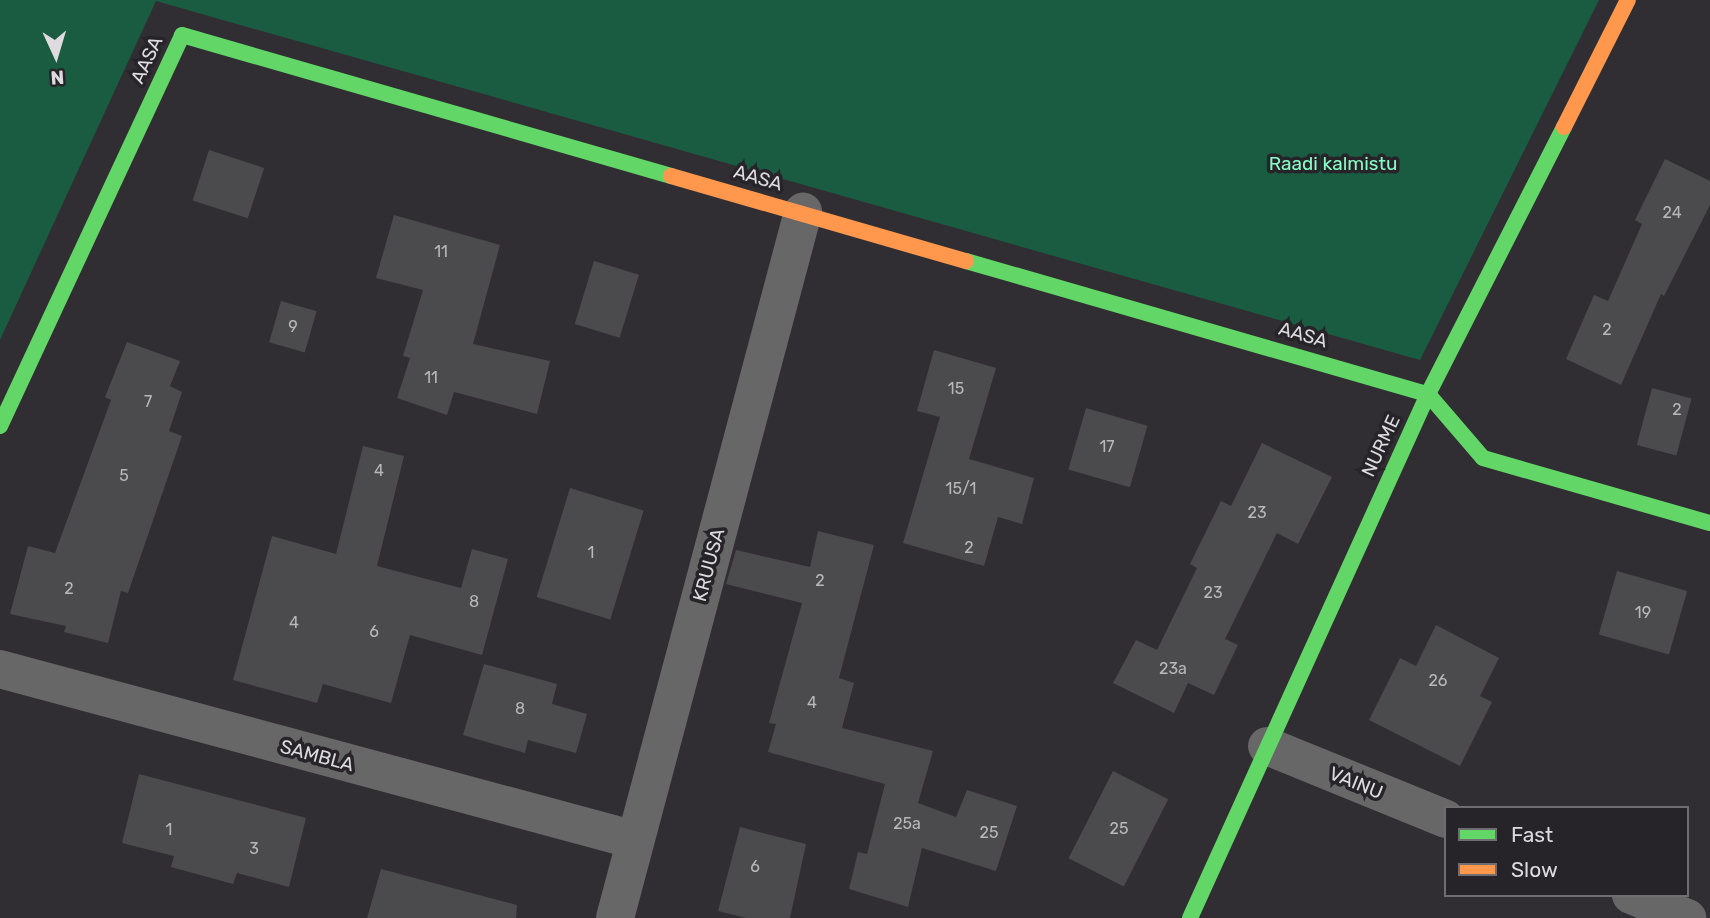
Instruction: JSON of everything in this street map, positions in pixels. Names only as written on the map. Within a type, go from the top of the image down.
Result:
[{"type":"street","name":"NURME","points":[[1190,918],[1429,394],[1628,0]]},
{"type":"street","name":"AASA","points":[[0,426],[182,35],[1429,394]]},
{"type":"street","name":"KRUUSA","points":[[615,918],[803,212]]},
{"type":"street","points":[[1429,394],[1483,458],[1710,523]]},
{"type":"street","name":"SAMBLA","points":[[0,669],[635,840]]},
{"type":"street","name":"VAINU","points":[[1267,746],[1444,818]]},
{"type":"street","points":[[1636,897],[1687,918]]},
{"type":"green space","name":"Raadi kalmistu","points":[[0,0],[1599,0],[1420,360],[156,1],[0,340]]},
{"type":"building","points":[[209,150],[264,168],[248,218],[193,200]]},
{"type":"building","points":[[1665,159],[1710,181],[1710,205],[1664,296],[1661,294],[1621,385],[1566,359],[1594,295],[1608,301],[1642,224],[1635,220]]},
{"type":"building","points":[[394,215],[500,245],[473,344],[550,361],[537,414],[454,392],[447,415],[397,398],[410,358],[403,356],[423,290],[376,278]]},
{"type":"building","points":[[594,261],[639,275],[620,338],[575,324]]},
{"type":"building","points":[[281,301],[317,311],[305,353],[269,342]]},
{"type":"building","points":[[127,342],[180,361],[170,386],[182,392],[169,431],[182,436],[128,593],[121,591],[108,643],[64,632],[66,626],[10,614],[28,546],[55,553],[111,400],[105,397]]},
{"type":"building","points":[[934,350],[996,368],[969,459],[1034,478],[1022,524],[998,517],[984,566],[903,543],[940,417],[917,411]]},
{"type":"building","points":[[1652,388],[1692,399],[1676,456],[1637,445]]},
{"type":"building","points":[[1086,408],[1148,426],[1130,487],[1068,470]]},
{"type":"building","points":[[1262,443],[1332,477],[1298,544],[1277,533],[1225,639],[1238,645],[1214,695],[1188,683],[1174,713],[1113,683],[1136,640],[1157,650],[1197,568],[1190,564],[1221,501],[1231,506]]},
{"type":"building","points":[[363,446],[404,456],[377,566],[461,588],[472,549],[508,559],[482,655],[410,635],[391,703],[323,684],[317,703],[233,680],[272,536],[336,554]]},
{"type":"building","points":[[570,488],[644,511],[610,620],[537,597]]},
{"type":"building","points":[[818,531],[874,545],[839,678],[854,683],[842,728],[933,751],[918,803],[956,817],[967,790],[1017,806],[996,871],[922,848],[908,907],[849,889],[858,852],[867,854],[885,784],[768,752],[776,724],[769,723],[802,603],[726,584],[736,550],[810,567]]},
{"type":"building","points":[[1617,571],[1687,591],[1669,655],[1599,634]]},
{"type":"building","points":[[1436,625],[1499,658],[1480,696],[1492,702],[1460,766],[1369,720],[1400,658],[1416,666]]},
{"type":"building","points":[[484,664],[557,684],[552,704],[587,714],[576,753],[528,740],[525,753],[463,735]]},
{"type":"building","points":[[1113,771],[1168,799],[1124,886],[1069,858]]},
{"type":"building","points":[[139,774],[306,818],[289,887],[237,873],[233,884],[171,867],[174,856],[122,843]]},
{"type":"building","points":[[740,827],[806,844],[790,918],[746,918],[718,911]]},
{"type":"building","points":[[381,869],[517,905],[516,918],[367,918]]},
{"type":"traffic: fast","points":[[0,426],[182,35],[671,176]]},
{"type":"traffic: fast","points":[[1190,918],[1428,394],[1564,127]]},
{"type":"traffic: fast","points":[[966,261],[1428,394],[1483,458],[1710,523]]},
{"type":"traffic: slow","points":[[1564,127],[1628,0]]},
{"type":"traffic: slow","points":[[671,176],[966,261]]}]
